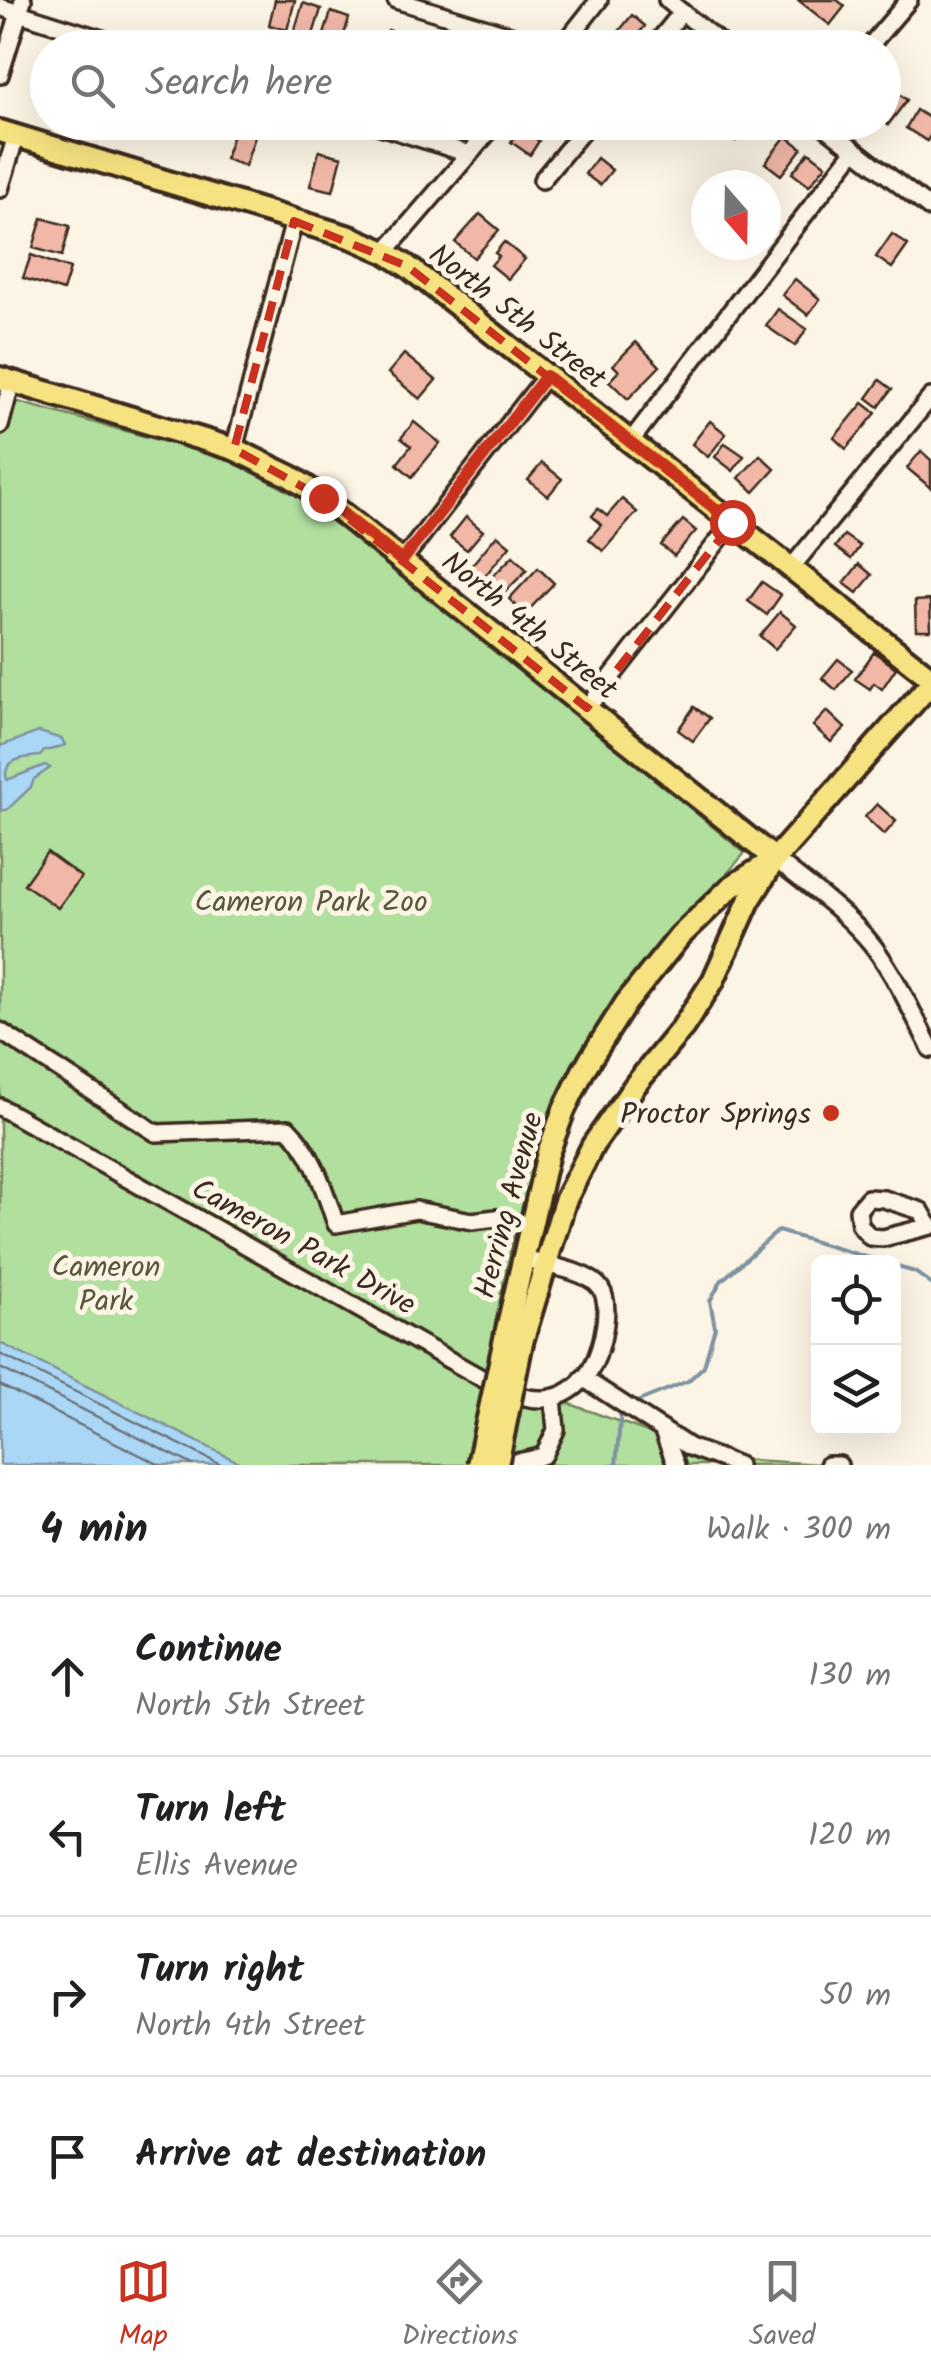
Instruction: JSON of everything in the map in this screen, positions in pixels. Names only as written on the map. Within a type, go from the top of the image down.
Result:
[{"type":"main road","name":"North 5th Street","points":[[8,134],[353,238],[385,252],[931,681]]},
{"type":"main road","name":"North 4th Street","points":[[6,379],[234,450],[290,476],[323,498],[774,859]]},
{"type":"main road","name":"Herring Avenue","points":[[478,1465],[514,1338],[546,1265],[566,1201],[593,1145],[636,1084],[684,1028],[714,981],[749,902],[774,859],[931,681]]},
{"type":"main road","name":"Herring Avenue","points":[[498,1465],[522,1258],[548,1153],[564,1110],[602,1038],[680,936],[731,887],[774,859]]},
{"type":"street","points":[[396,0],[494,30]]},
{"type":"street","points":[[575,30],[599,0]]},
{"type":"street","points":[[667,0],[704,30]]},
{"type":"street","points":[[883,30],[909,0]]},
{"type":"street","points":[[0,6],[21,6],[83,30]]},
{"type":"street","points":[[0,76],[21,6]]},
{"type":"street","points":[[668,30],[682,12]]},
{"type":"street","points":[[0,189],[8,134]]},
{"type":"street","points":[[425,140],[469,154]]},
{"type":"street","points":[[385,252],[481,140]]},
{"type":"street","points":[[542,180],[575,140]]},
{"type":"street","points":[[841,140],[931,209]]},
{"type":"street","points":[[630,442],[854,151]]},
{"type":"street","points":[[234,450],[294,220]]},
{"type":"street","points":[[402,561],[546,376]]},
{"type":"street","points":[[0,426],[6,379]]},
{"type":"street","points":[[791,568],[931,396]]},
{"type":"street","points":[[586,708],[732,522]]},
{"type":"street","name":"North 4th Street","points":[[774,859],[842,912],[873,946],[931,1049]]},
{"type":"street","points":[[0,1031],[156,1134],[288,1128],[303,1142],[314,1163],[336,1224],[416,1210],[472,1221],[496,1218]]},
{"type":"street","name":"Cameron Park Drive","points":[[0,1107],[485,1380],[532,1400],[554,1398]]},
{"type":"street","points":[[498,1465],[544,1456],[556,1430],[554,1398],[568,1393],[583,1378],[602,1341],[606,1304],[601,1288],[588,1277],[522,1258]]},
{"type":"street","points":[[583,1378],[689,1447],[738,1465]]},
{"type":"street","points":[[662,1429],[676,1465]]},
{"type":"street","points":[[828,1465],[839,1465]]},
{"type":"highlighted area","points":[[294,221],[407,266],[733,522],[587,708],[323,498],[234,449]]},
{"type":"green space","name":"Cameron Park Zoo","points":[[0,397],[232,460],[329,514],[745,853],[604,1014],[552,1109],[514,1234],[485,1373],[719,1458],[837,1465],[244,1465],[0,1343],[0,1110],[408,1328],[0,1099]]},
{"type":"water","points":[[39,732],[62,739],[65,745],[11,763],[7,780],[45,765],[50,768],[34,779],[8,809],[1,811],[0,746]]},
{"type":"water","points":[[0,1343],[244,1465],[0,1465]]},
{"type":"building","points":[[275,0],[295,0],[287,30],[269,25]]},
{"type":"building","points":[[798,0],[837,0],[845,6],[830,25]]},
{"type":"building","points":[[303,3],[321,9],[314,30],[295,30]]},
{"type":"building","points":[[331,12],[349,18],[345,30],[325,30]]},
{"type":"building","points":[[632,15],[645,26],[642,30],[620,30]]},
{"type":"building","points":[[916,110],[931,119],[927,141],[906,128]]},
{"type":"building","points":[[231,140],[254,140],[245,166],[225,159]]},
{"type":"building","points":[[512,140],[539,141],[530,155]]},
{"type":"building","points":[[783,140],[791,140],[802,148],[781,175],[781,170],[765,163]]},
{"type":"building","points":[[319,151],[342,157],[333,191],[310,186]]},
{"type":"building","points":[[809,152],[826,165],[809,186],[792,173]]},
{"type":"building","points":[[597,158],[612,170],[600,185],[585,174]]},
{"type":"building","points":[[480,214],[499,230],[474,258],[455,242]]},
{"type":"building","points":[[42,218],[70,226],[62,256],[33,248]]},
{"type":"building","points":[[892,234],[908,245],[892,268],[876,257]]},
{"type":"building","points":[[504,242],[525,259],[508,279],[491,265]]},
{"type":"building","points":[[31,255],[70,269],[63,291],[23,278]]},
{"type":"building","points":[[795,279],[820,299],[808,315],[782,295]]},
{"type":"building","points":[[778,309],[807,329],[795,346],[766,326]]},
{"type":"building","points":[[636,342],[660,366],[628,399],[609,381],[619,371],[613,365]]},
{"type":"building","points":[[404,354],[436,380],[420,399],[388,373]]},
{"type":"building","points":[[880,380],[892,389],[879,407],[867,398]]},
{"type":"building","points":[[863,403],[876,413],[846,449],[834,438]]},
{"type":"building","points":[[710,421],[726,434],[708,457],[692,444]]},
{"type":"building","points":[[414,422],[440,443],[412,477],[397,464],[411,446],[401,438]]},
{"type":"building","points":[[725,443],[744,456],[733,471],[715,457]]},
{"type":"building","points":[[921,451],[931,460],[931,488],[907,468]]},
{"type":"building","points":[[760,455],[775,469],[754,492],[739,478]]},
{"type":"building","points":[[542,463],[562,479],[548,496],[528,480]]},
{"type":"building","points":[[622,499],[637,512],[603,551],[589,539],[601,525],[592,516],[598,509],[607,516]]},
{"type":"building","points":[[466,517],[483,531],[467,550],[450,537]]},
{"type":"building","points":[[683,520],[696,531],[674,556],[661,545]]},
{"type":"building","points":[[497,535],[510,546],[483,578],[470,567]]},
{"type":"building","points":[[844,535],[860,546],[851,559],[835,547]]},
{"type":"building","points":[[513,556],[527,570],[502,595],[488,581]]},
{"type":"building","points":[[859,564],[872,575],[857,593],[844,583]]},
{"type":"building","points":[[538,568],[554,583],[525,614],[509,599]]},
{"type":"building","points":[[762,582],[781,595],[767,615],[748,601]]},
{"type":"building","points":[[930,600],[931,630],[916,630],[915,601]]},
{"type":"building","points":[[780,612],[796,625],[775,649],[760,636]]},
{"type":"building","points":[[874,652],[896,668],[882,689],[874,683],[870,689],[855,679]]},
{"type":"building","points":[[838,659],[852,670],[836,690],[822,678]]},
{"type":"building","points":[[694,707],[710,718],[693,741],[678,730]]},
{"type":"building","points":[[827,711],[845,728],[831,742],[813,726]]},
{"type":"building","points":[[877,804],[896,821],[884,835],[865,817]]},
{"type":"building","points":[[47,852],[81,877],[58,908],[24,884]]},
{"type":"waterway","points":[[634,1403],[688,1381],[704,1366],[715,1327],[710,1301],[721,1281],[778,1231],[859,1255]]},
{"type":"waterway","points":[[901,1268],[915,1272],[931,1284]]},
{"type":"waterway","points":[[616,1465],[621,1410]]},
{"type":"place","name":"Proctor Springs","points":[[831,1113]]},
{"type":"route","points":[[323,498],[402,561],[546,376],[732,522]]},
{"type":"park label","name":"Cameron Park","points":[[106,1283]]}]
